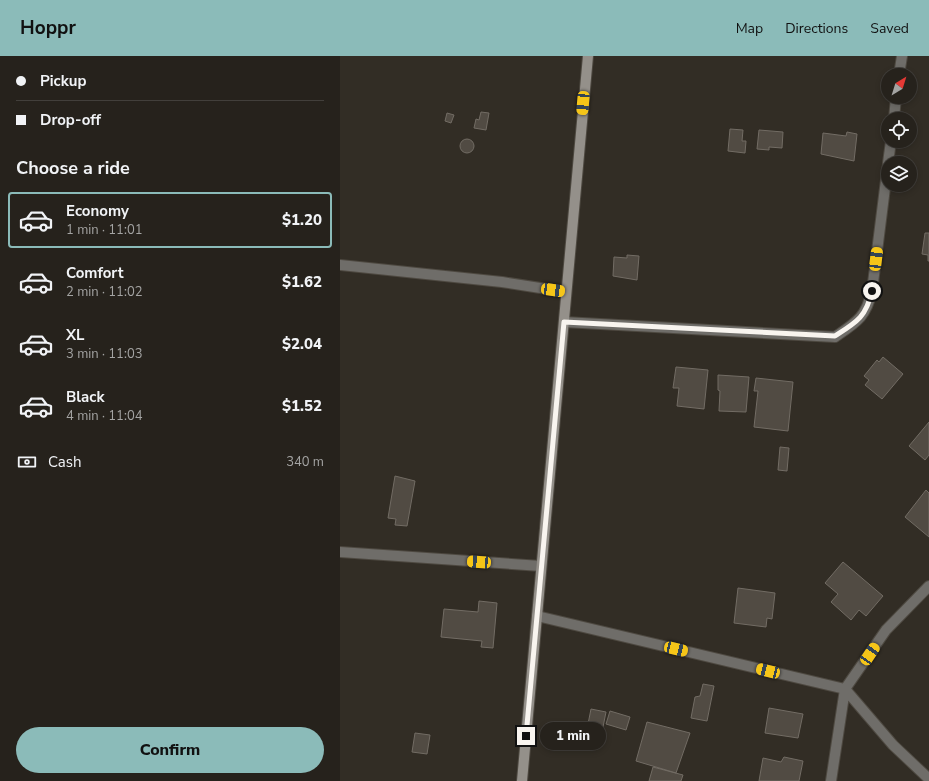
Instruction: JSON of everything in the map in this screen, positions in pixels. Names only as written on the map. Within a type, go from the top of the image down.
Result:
[{"type":"street","points":[[522,781],[588,56]]},
{"type":"street","points":[[900,68],[902,56]]},
{"type":"street","points":[[564,322],[835,336],[856,323],[868,307],[872,291],[884,192]]},
{"type":"street","points":[[340,265],[502,282],[566,292]]},
{"type":"street","points":[[340,552],[541,566]]},
{"type":"street","points":[[831,781],[845,689],[886,630],[929,586]]},
{"type":"street","points":[[537,616],[845,689],[893,745],[929,779]]},
{"type":"building","points":[[481,112],[489,113],[486,130],[474,128],[476,119],[479,120]]},
{"type":"building","points":[[447,113],[454,115],[451,123],[445,121]]},
{"type":"building","points":[[730,129],[743,130],[742,141],[746,141],[745,153],[728,151]]},
{"type":"building","points":[[759,130],[783,132],[782,148],[769,147],[769,150],[757,149]]},
{"type":"building","points":[[847,132],[857,134],[854,161],[821,154],[823,133],[846,136]]},
{"type":"building","points":[[464,139],[470,139],[474,143],[474,149],[470,153],[464,153],[460,149],[460,143]]},
{"type":"building","points":[[925,233],[929,233],[929,261],[928,255],[922,254]]},
{"type":"building","points":[[627,255],[639,256],[637,280],[613,276],[614,257],[627,258]]},
{"type":"building","points":[[883,357],[903,374],[882,399],[865,385],[869,380],[864,376],[877,360],[879,362]]},
{"type":"building","points":[[676,367],[708,370],[704,409],[677,406],[679,388],[673,388]]},
{"type":"building","points":[[718,375],[749,377],[746,412],[719,411],[720,391],[718,390]]},
{"type":"building","points":[[756,378],[793,382],[788,431],[754,427],[758,391],[754,391]]},
{"type":"building","points":[[929,422],[929,455],[925,460],[909,446]]},
{"type":"building","points":[[780,447],[789,448],[787,471],[778,470]]},
{"type":"building","points":[[395,476],[415,481],[407,526],[395,525],[396,519],[388,518]]},
{"type":"building","points":[[926,490],[929,493],[929,537],[905,517]]},
{"type":"building","points":[[843,562],[883,596],[866,616],[859,610],[851,620],[831,602],[838,594],[825,583]]},
{"type":"building","points":[[738,588],[775,593],[772,619],[767,618],[766,627],[734,623]]},
{"type":"building","points":[[479,601],[497,603],[493,648],[481,647],[482,641],[441,637],[444,609],[478,612]]},
{"type":"building","points":[[703,684],[714,686],[707,721],[691,718],[695,697],[700,696]]},
{"type":"building","points":[[769,708],[803,714],[798,738],[765,733]]},
{"type":"building","points":[[591,709],[606,712],[602,732],[587,729]]},
{"type":"building","points":[[610,711],[630,717],[626,730],[606,724]]},
{"type":"building","points":[[647,722],[690,733],[676,773],[636,761]]},
{"type":"building","points":[[415,733],[430,735],[427,754],[412,752]]},
{"type":"building","points":[[784,757],[803,761],[799,781],[759,781],[763,758],[781,762]]},
{"type":"building","points":[[653,767],[683,775],[681,781],[649,781]]},
{"type":"route","points":[[526,736],[564,322],[835,336],[856,323],[868,307],[872,291]]}]
